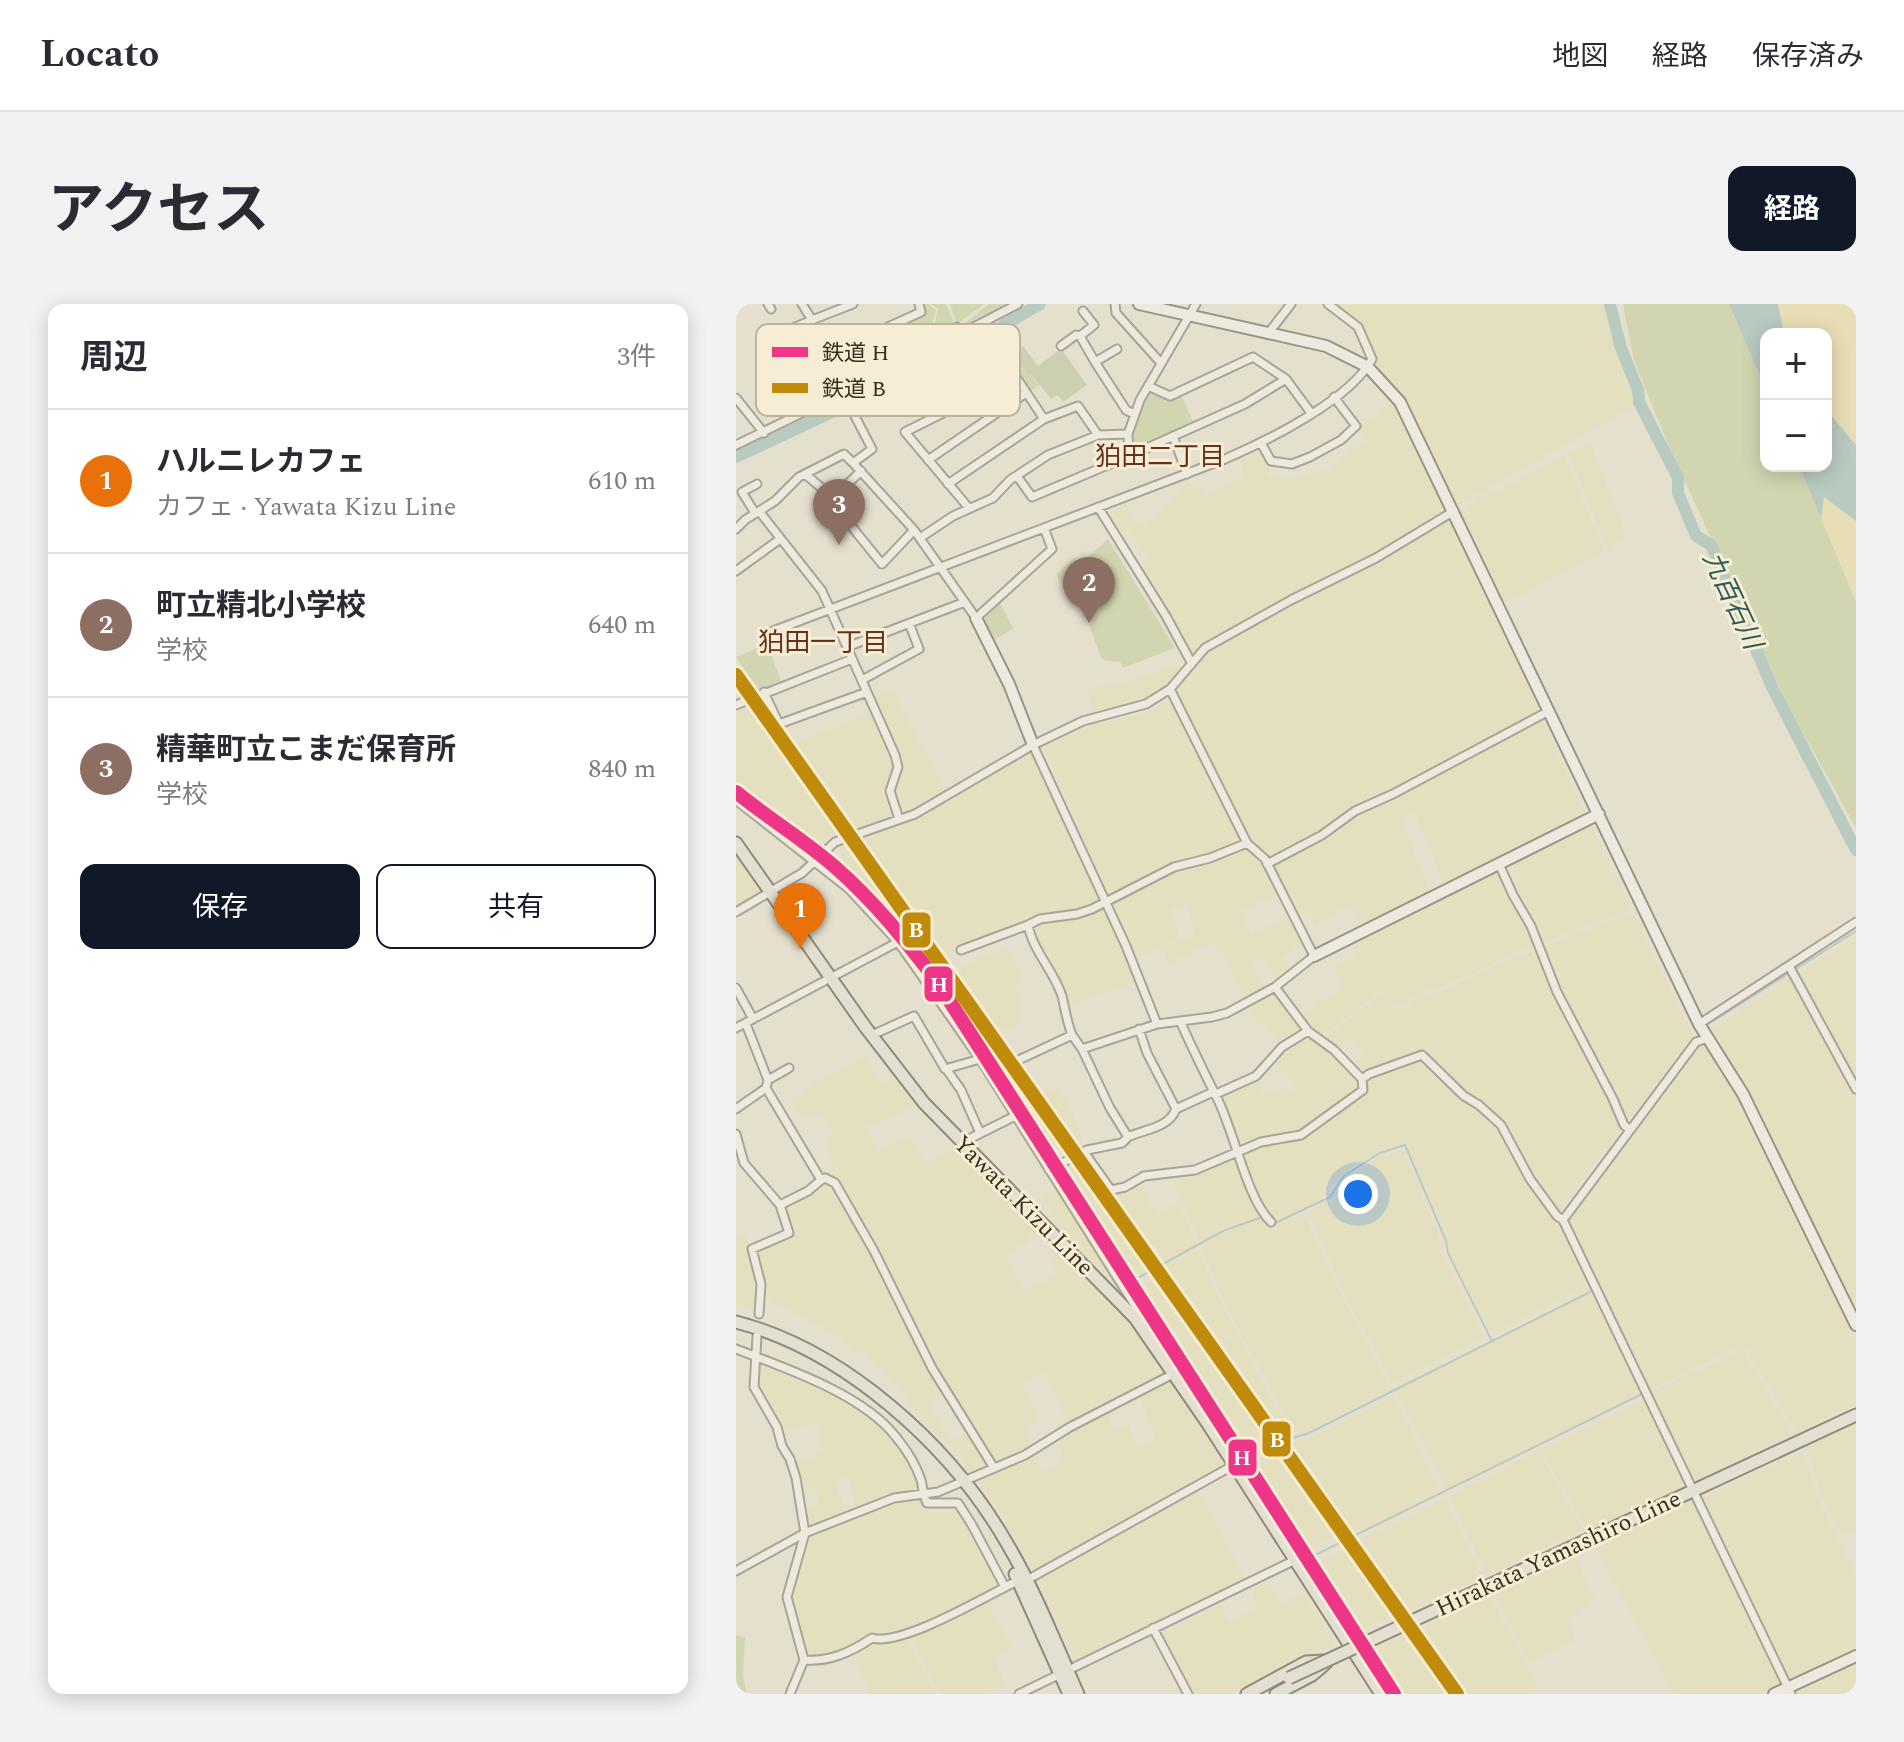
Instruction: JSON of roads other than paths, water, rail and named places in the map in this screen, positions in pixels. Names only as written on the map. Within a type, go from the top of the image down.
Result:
[{"type":"main road","name":"Yawata Kizu Line","points":[[736,843],[831,979],[916,1092],[961,1143],[1135,1318],[1175,1373],[1381,1694]]},
{"type":"main road","points":[[736,1322],[796,1344],[850,1374],[920,1435],[961,1483],[992,1527],[1023,1580],[1063,1672],[1069,1694]]},
{"type":"main road","name":"Hirakata Yamashiro Line","points":[[1261,1694],[1289,1678],[1856,1415]]},
{"type":"main road","points":[[1276,1694],[1312,1675],[1328,1661],[1352,1650]]},
{"type":"main road","points":[[1247,1694],[1306,1662],[1328,1661]]},
{"type":"main road","points":[[1063,1672],[1078,1694]]},
{"type":"street","points":[[802,304],[812,320]]},
{"type":"street","points":[[802,324],[853,304]]},
{"type":"street","points":[[894,324],[921,312],[919,304]]},
{"type":"street","points":[[980,324],[1018,304]]},
{"type":"street","points":[[1115,304],[1116,313],[1161,363]]},
{"type":"street","points":[[1139,304],[1326,346],[1368,367],[1404,409],[1699,1024],[1743,1094],[1856,1325]]},
{"type":"street","points":[[1129,456],[1128,434],[1134,414],[1196,304]]},
{"type":"street","points":[[1270,331],[1291,304]]},
{"type":"street","points":[[773,631],[1261,443],[1334,397],[1368,367],[1372,355],[1358,327],[1328,304]]},
{"type":"street","points":[[1061,346],[1094,325],[1083,311]]},
{"type":"street","points":[[1080,336],[1126,410],[1134,414]]},
{"type":"street","points":[[1095,362],[1117,349]]},
{"type":"street","points":[[1148,386],[1170,396],[1253,357],[1286,379],[1311,413]]},
{"type":"street","points":[[1017,476],[1032,497],[1245,404],[1286,379]]},
{"type":"street","points":[[1020,383],[1044,419]]},
{"type":"street","points":[[1020,397],[1026,393]]},
{"type":"street","points":[[1261,443],[1271,461],[1292,464],[1341,440],[1356,426],[1334,397]]},
{"type":"street","points":[[736,398],[764,433]]},
{"type":"street","points":[[948,484],[1044,419],[1078,406],[1098,435]]},
{"type":"street","points":[[736,445],[798,416]]},
{"type":"street","points":[[853,463],[872,449],[856,416]]},
{"type":"street","points":[[935,416],[905,432],[968,507]]},
{"type":"street","points":[[928,460],[992,416]]},
{"type":"street","points":[[920,538],[968,507],[998,495],[1017,476],[1058,450],[1098,435],[1128,434]]},
{"type":"street","points":[[1173,436],[1187,474]]},
{"type":"street","points":[[736,529],[775,501],[805,474],[844,454],[914,530],[976,618],[1009,684],[1033,745],[1141,980],[1157,1024]]},
{"type":"street","points":[[833,498],[861,471]]},
{"type":"street","points":[[805,474],[833,498],[839,511],[882,564],[914,530]]},
{"type":"street","points":[[757,484],[742,492],[821,588],[895,755],[898,767],[890,791],[899,819]]},
{"type":"street","points":[[1098,507],[1191,662]]},
{"type":"street","points":[[736,912],[816,861],[835,842],[915,814],[1033,745],[1083,721],[1146,704],[1170,689],[1191,662],[1211,645],[1376,558],[1454,511]]},
{"type":"street","points":[[976,618],[1052,549],[1044,528]]},
{"type":"street","points":[[736,571],[780,539]]},
{"type":"street","points":[[847,647],[965,602]]},
{"type":"street","points":[[862,680],[919,649],[909,623]]},
{"type":"street","points":[[736,705],[852,659]]},
{"type":"street","points":[[1170,689],[1247,843],[1267,864],[1314,956]]},
{"type":"street","points":[[764,692],[779,724],[867,692]]},
{"type":"street","points":[[1267,864],[1322,835],[1355,811],[1549,711]]},
{"type":"street","points":[[736,800],[849,889],[898,942],[981,1060],[1137,1309],[1135,1318]]},
{"type":"street","points":[[1082,1049],[1157,1024],[1181,1023],[1227,1013],[1275,987],[1314,956],[1599,814]]},
{"type":"street","points":[[961,950],[1050,916],[1077,914],[1174,867],[1210,858],[1247,843]]},
{"type":"street","points":[[1499,864],[1531,926],[1557,992],[1624,1125],[1630,1130]]},
{"type":"street","points":[[1699,1024],[1791,968],[1856,922]]},
{"type":"street","points":[[1028,925],[1032,940],[1062,997],[1063,1011],[1072,1035],[1128,1137]]},
{"type":"street","points":[[736,1028],[898,942]]},
{"type":"street","points":[[1791,968],[1856,1089]]},
{"type":"street","points":[[1084,1152],[1107,1185],[1115,1190],[1149,1174],[1195,1170],[1261,1142],[1308,1132],[1363,1090],[1362,1079],[1334,1050],[1308,1031],[1275,987]]},
{"type":"street","points":[[736,988],[767,1084],[821,1180]]},
{"type":"street","points":[[872,1035],[914,1016],[961,1090],[980,1133]]},
{"type":"street","points":[[1181,1023],[1214,1093],[1265,1217],[1271,1222]]},
{"type":"street","points":[[1139,1029],[1147,1053],[1176,1109]]},
{"type":"street","points":[[1049,1170],[1084,1152],[1122,1143],[1128,1137],[1166,1123],[1176,1109],[1256,1076],[1282,1047],[1308,1031]]},
{"type":"street","points":[[947,1070],[981,1060],[996,1060],[1001,1066],[1008,1065],[1072,1035]]},
{"type":"street","points":[[1563,1220],[1696,1042],[1708,1038]]},
{"type":"street","points":[[1362,1079],[1422,1055],[1464,1096],[1501,1125],[1530,1179],[1563,1220],[1789,1691]]},
{"type":"street","points":[[736,1109],[789,1068]]},
{"type":"street","points":[[961,1143],[1015,1116]]},
{"type":"street","points":[[736,1134],[744,1163],[780,1205],[789,1233],[752,1249],[761,1284],[759,1314]]},
{"type":"street","points":[[780,1205],[808,1191],[825,1178],[835,1183],[874,1251],[932,1368],[994,1468]]},
{"type":"street","points":[[757,1336],[754,1387],[777,1427],[782,1446],[790,1459],[805,1533],[787,1597],[804,1660],[790,1694]]},
{"type":"street","points":[[736,1349],[798,1371],[869,1413],[895,1435],[920,1477],[927,1503],[958,1503],[1005,1587]]},
{"type":"street","points":[[736,1571],[805,1533],[894,1498],[923,1495],[961,1483],[1025,1455],[1070,1427],[1175,1373]]},
{"type":"street","points":[[804,1660],[851,1652],[872,1638],[882,1641],[909,1635],[1023,1580],[1234,1465]]},
{"type":"street","points":[[1019,1694],[1295,1560]]},
{"type":"street","points":[[1153,1628],[1188,1694]]},
{"type":"street","points":[[1774,1694],[1789,1691],[1856,1656]]},
{"type":"waterway","points":[[1006,324],[1040,304]]},
{"type":"waterway","name":"九百石川","points":[[1610,304],[1621,348],[1638,390],[1639,402],[1678,478],[1678,493],[1696,536],[1711,545],[1772,687],[1856,850]]},
{"type":"waterway","points":[[736,457],[823,416]]},
{"type":"waterway","points":[[1705,1026],[1856,931]]},
{"type":"waterway","points":[[1630,1124],[1672,1069]]},
{"type":"waterway","points":[[1560,1217],[1626,1130]]},
{"type":"waterway","points":[[1273,1224],[1330,1197],[1344,1176],[1380,1153],[1405,1145],[1446,1241],[1448,1253],[1492,1341]]},
{"type":"waterway","points":[[1134,1280],[1223,1231],[1262,1217]]},
{"type":"waterway","points":[[1560,1223],[1622,1350]]},
{"type":"waterway","points":[[1247,1453],[1309,1433],[1590,1292]]},
{"type":"waterway","points":[[1303,1561],[1642,1394]]},
{"type":"waterway","points":[[1661,1432],[1687,1488]]},
{"type":"waterway","points":[[1691,1497],[1722,1559]]},
{"type":"waterway","points":[[1177,1621],[1294,1566]]},
{"type":"waterway","points":[[1073,1672],[1107,1655]]},
{"type":"waterway","points":[[1769,1655],[1783,1686]]},
{"type":"waterway","points":[[1028,1694],[1057,1680]]},
{"type":"rail line","name":"B","points":[[736,675],[1457,1694]]},
{"type":"rail line","name":"H","points":[[736,792],[849,880],[890,922],[938,983],[1394,1694]]},
{"type":"place","name":"精華町立こまだ保育所","points":[[839,545]]},
{"type":"place","name":"町立精北小学校","points":[[1089,623]]},
{"type":"place","name":"ハルニレカフェ","points":[[800,949]]},
{"type":"district","name":"狛田二丁目","points":[[1160,456]]},
{"type":"district","name":"狛田一丁目","points":[[823,642]]}]
